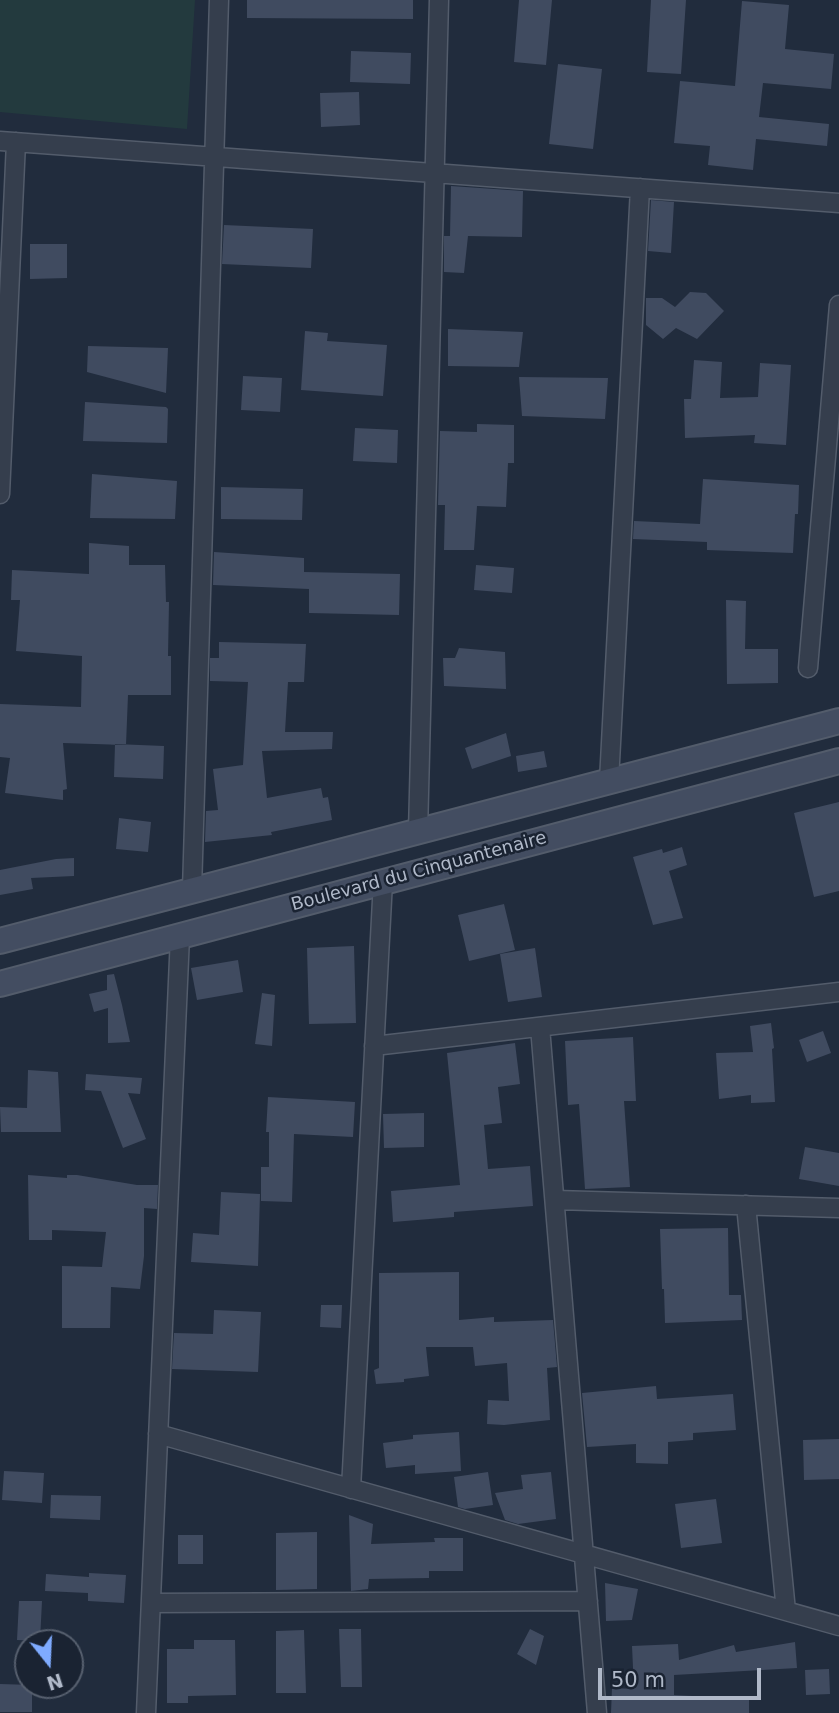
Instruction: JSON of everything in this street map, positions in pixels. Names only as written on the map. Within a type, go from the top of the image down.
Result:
[{"type":"main road","points":[[0,941],[839,721]]},
{"type":"main road","name":"Boulevard du Cinquantenaire","points":[[0,984],[839,761]]},
{"type":"street","points":[[192,890],[219,0]]},
{"type":"street","points":[[418,832],[439,0]]},
{"type":"street","points":[[0,494],[8,141],[839,203]]},
{"type":"street","points":[[609,781],[640,188]]},
{"type":"street","points":[[808,668],[832,477],[839,305]]},
{"type":"street","points":[[351,1489],[383,881]]},
{"type":"street","points":[[146,1713],[180,936]]},
{"type":"street","points":[[374,1045],[839,992]]},
{"type":"street","points":[[540,1027],[597,1713]]},
{"type":"street","points":[[555,1200],[839,1208]]},
{"type":"street","points":[[746,1205],[786,1611]]},
{"type":"street","points":[[158,1434],[839,1626]]},
{"type":"street","points":[[151,1603],[588,1601]]},
{"type":"green space","points":[[0,0],[195,0],[187,129],[0,112]]},
{"type":"building","points":[[247,0],[413,0],[413,19],[247,18]]},
{"type":"building","points":[[519,0],[552,0],[546,65],[514,62]]},
{"type":"building","points":[[651,0],[686,0],[681,74],[647,72]]},
{"type":"building","points":[[742,1],[789,5],[785,49],[834,54],[831,89],[763,83],[759,117],[829,124],[827,146],[756,139],[753,170],[708,165],[710,146],[674,143],[680,81],[735,86]]},
{"type":"building","points":[[351,51],[411,53],[410,84],[350,82]]},
{"type":"building","points":[[558,64],[602,69],[593,149],[549,144]]},
{"type":"building","points":[[359,92],[360,125],[321,127],[320,93]]},
{"type":"building","points":[[451,186],[523,191],[522,237],[468,236],[464,273],[444,272],[444,236],[450,236]]},
{"type":"building","points":[[651,200],[674,202],[671,253],[648,251]]},
{"type":"building","points":[[224,225],[313,229],[311,268],[222,264]]},
{"type":"building","points":[[30,244],[67,244],[67,278],[30,279]]},
{"type":"building","points":[[690,292],[706,293],[724,311],[697,339],[676,328],[663,339],[646,325],[646,298],[662,298],[675,307]]},
{"type":"building","points":[[448,329],[523,332],[519,367],[448,366]]},
{"type":"building","points":[[305,331],[328,333],[327,341],[387,345],[383,396],[301,390]]},
{"type":"building","points":[[88,346],[168,348],[166,393],[87,372]]},
{"type":"building","points":[[694,360],[722,362],[720,398],[758,397],[760,363],[791,365],[786,445],[754,443],[755,435],[685,438],[684,399],[691,399]]},
{"type":"building","points":[[243,376],[282,378],[280,412],[241,410]]},
{"type":"building","points":[[519,377],[608,378],[605,419],[522,416]]},
{"type":"building","points":[[85,402],[166,407],[167,443],[83,441]]},
{"type":"building","points":[[477,424],[514,425],[514,463],[508,463],[506,507],[477,506],[474,550],[444,550],[445,505],[438,505],[440,431],[477,432]]},
{"type":"building","points":[[355,428],[398,430],[397,463],[353,461]]},
{"type":"building","points":[[92,474],[177,481],[175,519],[90,518]]},
{"type":"building","points":[[703,479],[799,485],[793,553],[707,550],[707,542],[633,539],[634,521],[700,524]]},
{"type":"building","points":[[221,487],[303,489],[302,520],[221,519]]},
{"type":"building","points":[[89,543],[129,546],[129,565],[165,565],[166,602],[169,602],[168,656],[171,656],[171,695],[128,695],[126,745],[63,743],[67,789],[63,790],[63,800],[5,793],[10,758],[0,757],[0,704],[81,707],[82,656],[16,651],[20,600],[11,600],[12,570],[89,574]]},
{"type":"building","points":[[214,552],[304,558],[304,572],[400,574],[399,615],[309,613],[309,589],[213,585]]},
{"type":"building","points":[[476,565],[514,568],[512,593],[474,590]]},
{"type":"building","points":[[726,600],[746,601],[745,649],[778,649],[778,683],[727,684]]},
{"type":"building","points":[[219,642],[306,644],[304,682],[288,682],[285,732],[333,732],[332,749],[262,751],[267,798],[321,788],[323,798],[328,797],[332,820],[271,832],[272,835],[205,842],[206,811],[218,810],[213,769],[243,765],[248,682],[210,681],[210,658],[219,658]]},
{"type":"building","points":[[459,648],[505,652],[506,689],[444,686],[443,658],[455,658]]},
{"type":"building","points":[[506,733],[511,756],[472,769],[465,748]]},
{"type":"building","points":[[115,744],[164,746],[163,779],[114,777]]},
{"type":"building","points":[[544,751],[547,767],[518,772],[516,756]]},
{"type":"building","points":[[839,802],[839,891],[814,897],[794,813]]},
{"type":"building","points":[[119,818],[151,822],[148,852],[116,849]]},
{"type":"building","points":[[682,847],[687,865],[669,871],[683,918],[653,925],[633,857]]},
{"type":"building","points":[[74,858],[74,876],[31,878],[33,889],[0,895],[0,870]]},
{"type":"building","points":[[504,904],[515,950],[469,961],[458,915]]},
{"type":"building","points":[[354,946],[356,1023],[309,1024],[307,948]]},
{"type":"building","points":[[535,948],[542,997],[508,1002],[500,954]]},
{"type":"building","points":[[238,960],[243,992],[197,1000],[191,968]]},
{"type":"building","points":[[114,974],[130,1042],[108,1043],[108,1008],[94,1012],[89,994],[107,990],[107,975]]},
{"type":"building","points":[[262,993],[275,995],[272,1046],[255,1044]]},
{"type":"building","points":[[771,1023],[775,1102],[751,1103],[751,1095],[719,1099],[716,1053],[753,1052],[750,1026]]},
{"type":"building","points":[[823,1031],[831,1053],[807,1062],[799,1040]]},
{"type":"building","points":[[633,1037],[636,1101],[624,1101],[630,1187],[585,1189],[579,1104],[568,1105],[565,1041]]},
{"type":"building","points":[[515,1043],[520,1084],[498,1087],[502,1123],[484,1125],[488,1169],[530,1166],[533,1206],[454,1212],[454,1217],[393,1222],[391,1191],[460,1185],[447,1053]]},
{"type":"building","points":[[28,1070],[58,1072],[61,1132],[1,1132],[0,1107],[27,1108]]},
{"type":"building","points":[[86,1074],[142,1078],[140,1094],[128,1093],[146,1139],[123,1148],[101,1091],[85,1090]]},
{"type":"building","points":[[268,1097],[355,1102],[353,1137],[294,1134],[292,1202],[261,1201],[261,1167],[269,1167],[269,1132],[266,1132]]},
{"type":"building","points":[[424,1113],[424,1147],[384,1148],[383,1114]]},
{"type":"building","points":[[805,1147],[839,1153],[839,1186],[799,1179]]},
{"type":"building","points":[[28,1175],[67,1178],[67,1175],[77,1175],[137,1185],[158,1185],[157,1209],[144,1208],[144,1256],[140,1289],[111,1287],[110,1328],[62,1328],[62,1266],[102,1267],[106,1232],[52,1230],[52,1240],[29,1240]]},
{"type":"building","points":[[221,1192],[260,1194],[258,1266],[191,1262],[193,1233],[219,1235]]},
{"type":"building","points":[[728,1228],[729,1295],[741,1295],[742,1320],[665,1323],[660,1229]]},
{"type":"building","points":[[459,1272],[459,1320],[494,1317],[494,1322],[553,1320],[557,1367],[547,1368],[550,1420],[487,1424],[488,1400],[509,1401],[507,1363],[475,1366],[473,1347],[426,1347],[429,1376],[404,1379],[404,1382],[376,1384],[374,1370],[379,1368],[379,1273]]},
{"type":"building","points":[[321,1305],[342,1305],[341,1328],[320,1327]]},
{"type":"building","points":[[214,1310],[261,1312],[258,1372],[172,1369],[174,1333],[213,1334]]},
{"type":"building","points":[[656,1386],[657,1399],[733,1394],[736,1430],[693,1433],[693,1440],[668,1442],[668,1464],[636,1463],[636,1444],[587,1447],[582,1393]]},
{"type":"building","points":[[459,1432],[461,1471],[415,1474],[415,1465],[386,1468],[383,1443],[413,1439],[413,1435]]},
{"type":"building","points":[[839,1439],[839,1479],[804,1480],[803,1440]]},
{"type":"building","points":[[4,1471],[44,1473],[42,1503],[2,1500]]},
{"type":"building","points":[[488,1472],[493,1505],[465,1509],[458,1507],[454,1477]]},
{"type":"building","points":[[551,1472],[556,1519],[518,1524],[505,1520],[495,1493],[523,1489],[521,1475]]},
{"type":"building","points":[[51,1495],[101,1496],[100,1520],[50,1518]]},
{"type":"building","points":[[716,1499],[722,1543],[681,1548],[675,1504]]},
{"type":"building","points":[[349,1515],[373,1524],[371,1544],[435,1542],[434,1538],[463,1538],[463,1571],[429,1571],[429,1578],[369,1579],[368,1589],[351,1591]]},
{"type":"building","points":[[317,1532],[317,1589],[276,1590],[276,1533]]},
{"type":"building","points":[[178,1535],[203,1535],[203,1564],[178,1564]]},
{"type":"building","points":[[89,1573],[126,1575],[124,1603],[88,1601],[88,1593],[45,1591],[46,1574],[89,1577]]},
{"type":"building","points":[[605,1583],[638,1589],[632,1620],[606,1621]]},
{"type":"building","points":[[19,1601],[42,1601],[41,1629],[18,1629]]},
{"type":"building","points":[[339,1629],[361,1629],[362,1687],[341,1687]]},
{"type":"building","points":[[530,1629],[544,1636],[536,1665],[517,1654]]},
{"type":"building","points":[[304,1630],[306,1693],[276,1693],[276,1631]]},
{"type":"building","points":[[194,1640],[235,1640],[236,1695],[188,1696],[188,1703],[167,1703],[167,1649],[194,1649]]},
{"type":"building","points":[[795,1642],[797,1668],[674,1675],[674,1695],[749,1699],[749,1713],[611,1713],[612,1688],[634,1689],[632,1646],[678,1644],[679,1660],[734,1645],[736,1652]]},
{"type":"building","points":[[829,1669],[830,1694],[806,1695],[805,1670]]},
{"type":"building","points":[[0,1684],[14,1684],[14,1699],[32,1699],[32,1712],[0,1712]]}]
